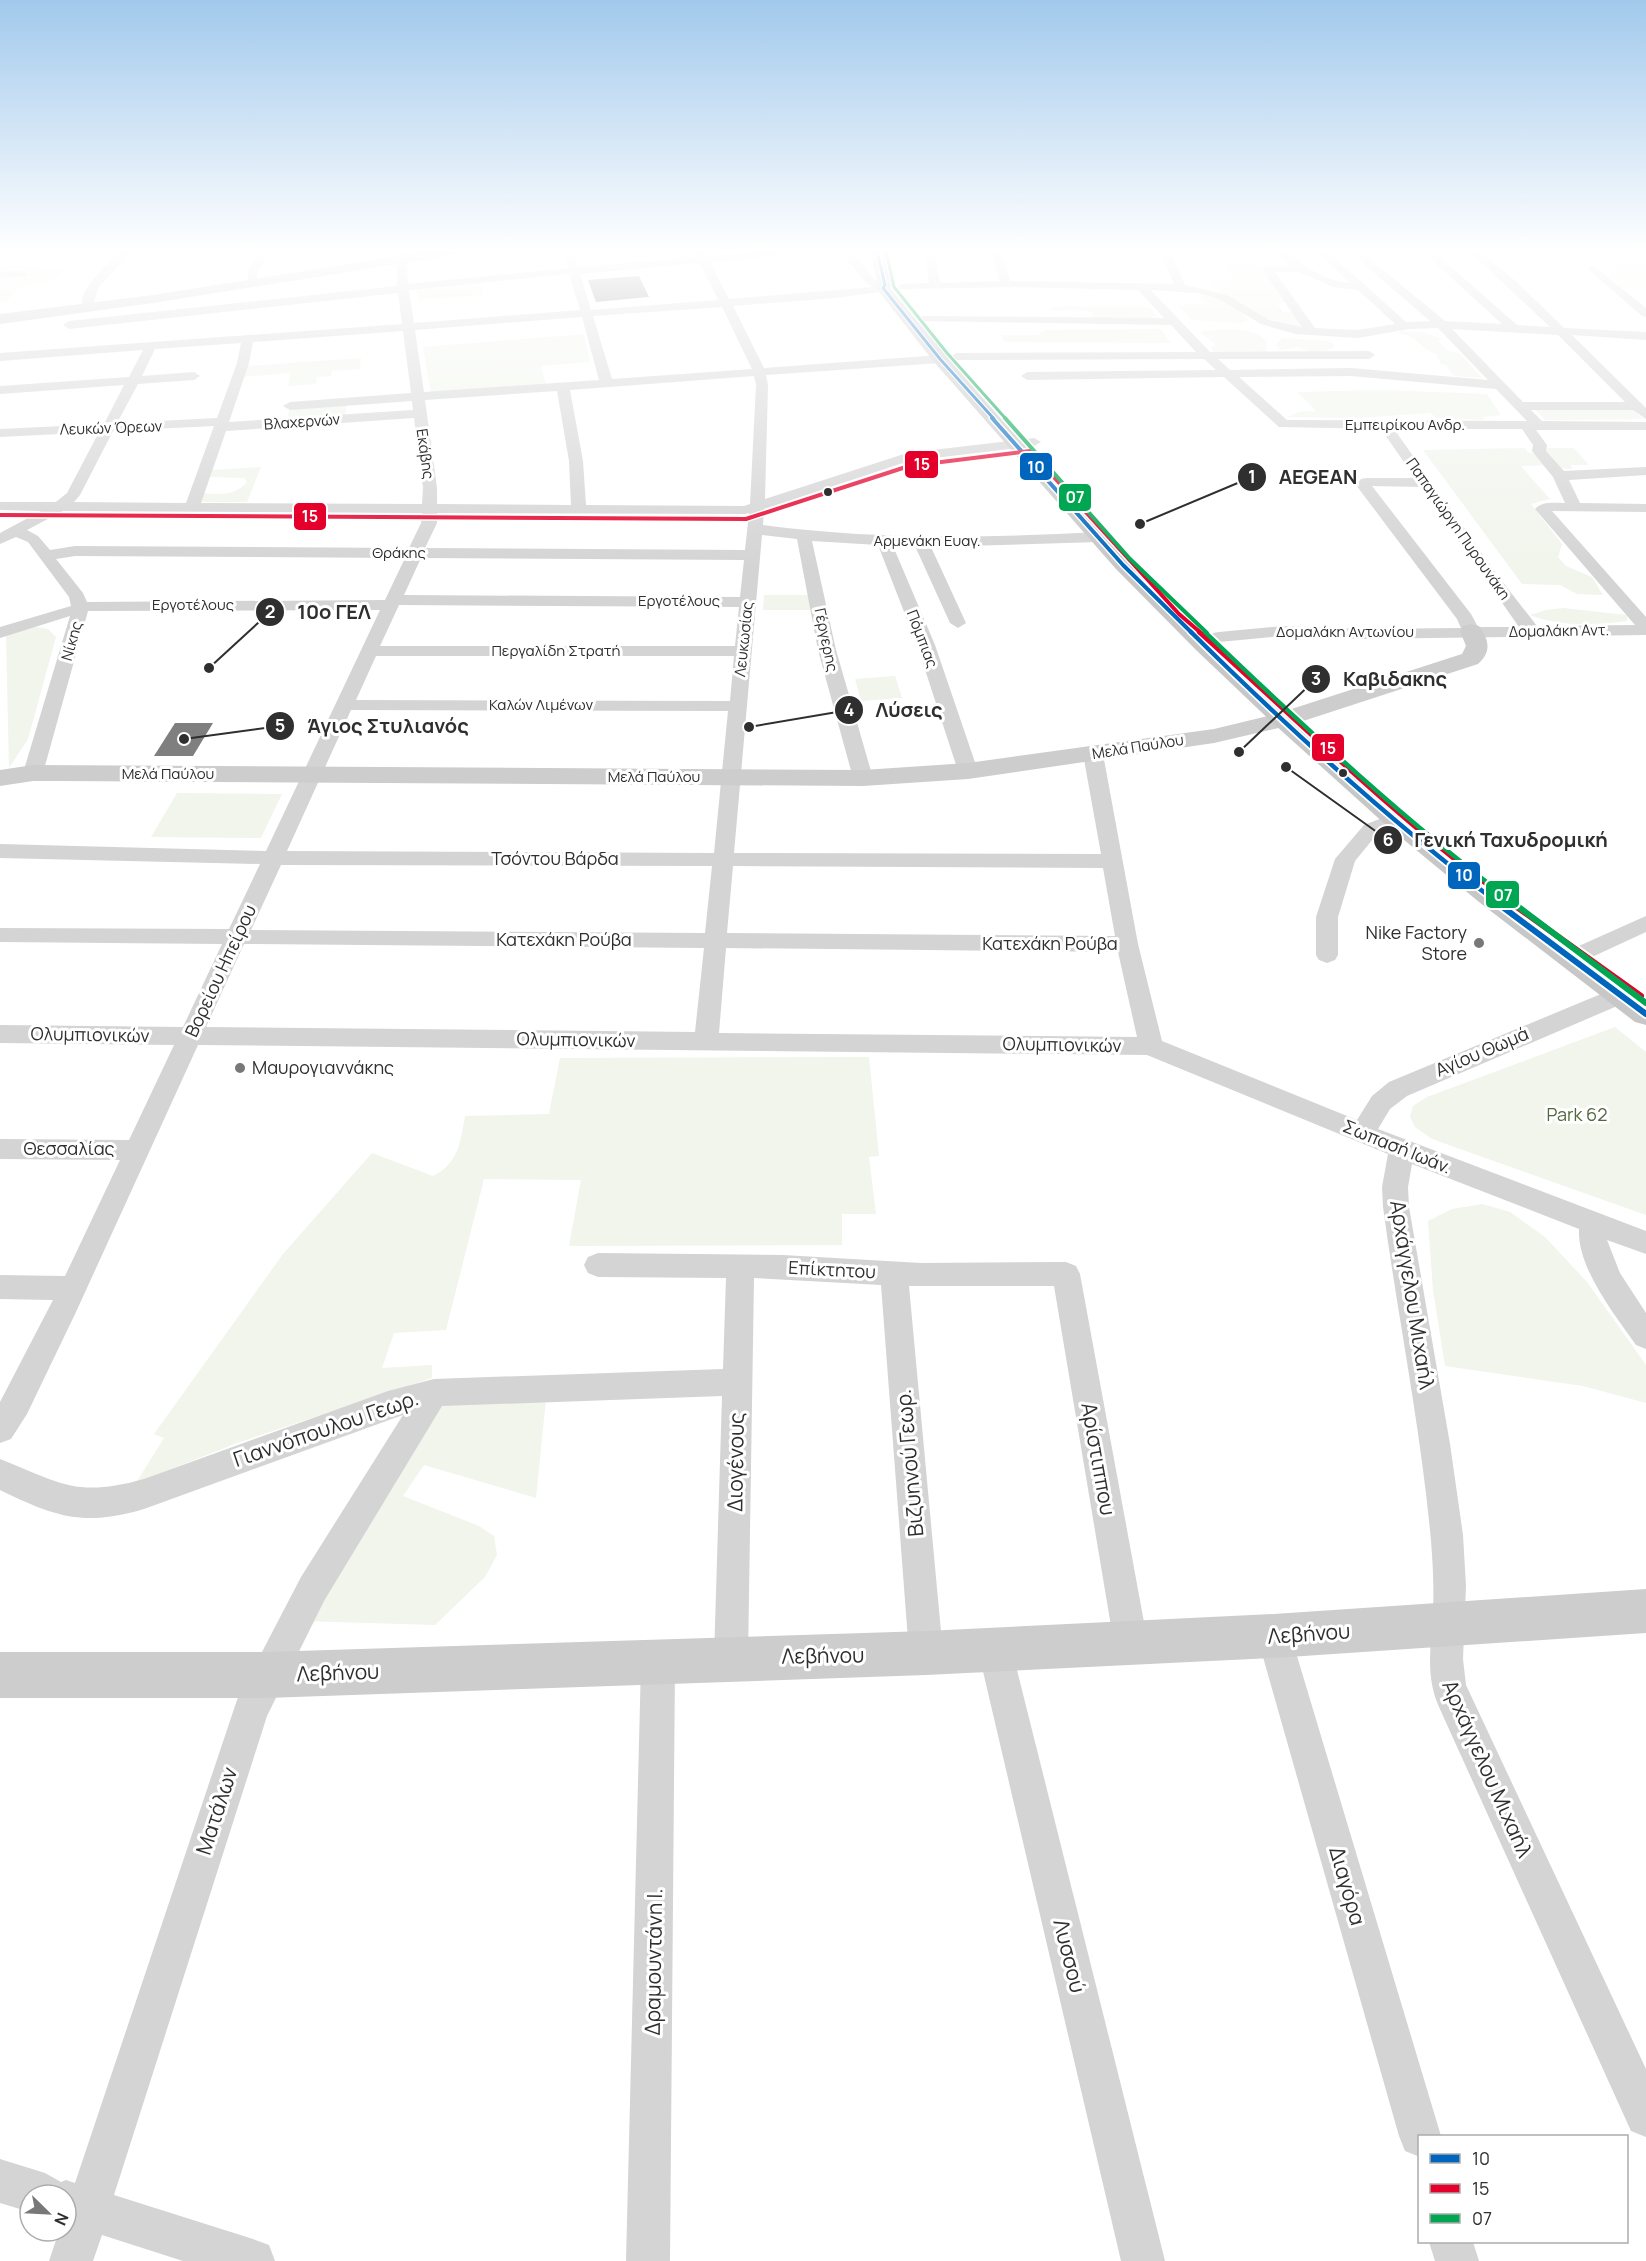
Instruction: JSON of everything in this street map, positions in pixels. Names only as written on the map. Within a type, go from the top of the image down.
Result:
[{"type":"main road","points":[[948,358],[1025,443],[1395,819],[1462,875],[1580,953],[1646,989]]},
{"type":"main road","points":[[1025,443],[1099,537],[1164,606],[1293,717],[1474,863],[1580,953],[1621,995],[1646,1014]]},
{"type":"street","points":[[0,539],[59,507],[73,495],[146,357]]},
{"type":"street","points":[[192,507],[244,357]]},
{"type":"street","name":"Εκάβης","points":[[412,357],[431,508]]},
{"type":"street","points":[[599,357],[607,384]]},
{"type":"street","name":"Λευκωσίας","points":[[706,1041],[757,508],[760,372],[752,357]]},
{"type":"street","points":[[290,405],[948,358],[1141,357]]},
{"type":"street","points":[[1209,357],[1229,375]]},
{"type":"street","points":[[1370,357],[1384,375]]},
{"type":"street","points":[[1472,357],[1520,406],[1533,427],[1540,445],[1539,451],[1560,476],[1574,507]]},
{"type":"street","points":[[1586,357],[1646,415]]},
{"type":"street","points":[[1027,376],[1344,372],[1499,385]]},
{"type":"street","name":"Εμπειρίκου Ανδρ.","points":[[1229,375],[1284,424],[1646,426]]},
{"type":"street","points":[[0,390],[194,376]]},
{"type":"street","points":[[563,387],[576,461],[579,509]]},
{"type":"street","points":[[195,424],[201,406]]},
{"type":"street","points":[[1520,406],[1635,406]]},
{"type":"street","name":"Βλαχερνών","points":[[221,424],[420,414]]},
{"type":"street","name":"Λευκών Όρεων","points":[[0,433],[221,424]]},
{"type":"street","name":"Παπαγιώργη Πυρουνάκη","points":[[1385,425],[1532,632]]},
{"type":"street","points":[[0,506],[728,511],[757,508],[907,457],[1025,443]]},
{"type":"street","points":[[1560,476],[1646,471]]},
{"type":"street","points":[[1614,474],[1646,509]]},
{"type":"street","points":[[1426,483],[1366,482],[1363,485],[1459,609],[1471,627],[1471,631]]},
{"type":"street","points":[[1646,509],[1574,507],[1542,509],[1646,628]]},
{"type":"street","name":"Βορείου Ηπείρου","points":[[0,1429],[16,1404],[73,1288],[191,1036],[429,523],[431,508]]},
{"type":"street","name":"Αρμενάκη Ευαγ.","points":[[755,529],[804,537],[884,542],[1099,537]]},
{"type":"street","name":"Νίκης","points":[[16,531],[33,539],[77,596],[80,607],[78,622],[33,773]]},
{"type":"street","name":"Γέργερης","points":[[804,537],[827,650],[863,778]]},
{"type":"street","name":"Πόμπιας","points":[[884,542],[926,645],[968,771]]},
{"type":"street","points":[[921,542],[958,623]]},
{"type":"street","name":"Θράκης","points":[[45,556],[75,551],[753,555]]},
{"type":"street","name":"Εργοτέλους","points":[[0,633],[80,607],[122,604],[748,602]]},
{"type":"street","name":"Δομαλάκη Αντ.","points":[[1471,631],[1532,632],[1646,628]]},
{"type":"street","name":"Δομαλάκη Αντωνίου","points":[[1219,638],[1283,631],[1370,634],[1471,631]]},
{"type":"street","name":"Μελά Παύλου","points":[[1,779],[33,773],[863,778],[968,771],[1214,736],[1293,717],[1470,659],[1478,649],[1476,637],[1471,631]]},
{"type":"street","name":"Περγαλίδη Στρατή","points":[[370,651],[743,651]]},
{"type":"street","name":"Καλών Λιμένων","points":[[345,705],[737,706]]},
{"type":"street","points":[[1093,754],[1127,944],[1151,1046]]},
{"type":"street","points":[[1327,955],[1327,917],[1345,859],[1371,829],[1395,819]]},
{"type":"street","name":"Τσόντου Βάρδα","points":[[0,851],[274,858],[1111,861]]},
{"type":"street","points":[[1580,953],[1646,923]]},
{"type":"street","name":"Κατεχάκη Ρούβα","points":[[0,935],[1127,944]]},
{"type":"street","name":"Αγίου Θωμά","points":[[1364,1133],[1371,1115],[1383,1098],[1398,1089],[1621,995]]},
{"type":"street","name":"Ολυμπιονικών","points":[[0,1034],[1151,1046]]},
{"type":"street","name":"Σωπασή Ιωάν.","points":[[1151,1046],[1402,1149],[1646,1243]]},
{"type":"street","name":"Θεσσαλίας","points":[[0,1149],[137,1150]]},
{"type":"street","name":"Αρχάγγελου Μιχαήλ","points":[[1402,1149],[1395,1187],[1396,1207],[1429,1401],[1444,1511],[1449,1563],[1449,1623],[1444,1666],[1451,1695],[1646,2116]]},
{"type":"street","points":[[1593,1222],[1592,1241],[1605,1273],[1646,1336]]},
{"type":"street","name":"Επίκτητου","points":[[598,1265],[740,1266],[853,1270],[894,1274],[1002,1276],[1066,1274]]},
{"type":"street","name":"Διογένους","points":[[731,1658],[740,1266]]},
{"type":"street","name":"Βιζυηνού Γεωρ.","points":[[894,1274],[927,1653]]},
{"type":"street","name":"Αρίστιππου","points":[[1066,1274],[1131,1644]]},
{"type":"street","points":[[0,1287],[73,1288]]},
{"type":"street","name":"Γιαννόπουλου Γεωρ.","points":[[0,1474],[64,1502],[93,1505],[120,1502],[388,1405],[434,1393],[737,1382]]},
{"type":"street","name":"Ματάλων","points":[[78,2202],[233,1761],[266,1675],[304,1600],[434,1393]]},
{"type":"street","name":"Λεβήνου","points":[[0,1675],[266,1675],[927,1653],[1274,1636],[1646,1611]]},
{"type":"street","name":"Διαγόρα","points":[[1274,1636],[1420,2135]]},
{"type":"street","name":"Λυσσού","points":[[995,1650],[1143,2261]]},
{"type":"street","name":"Δραμουντάνη Ι.","points":[[648,2261],[658,1663]]},
{"type":"street","points":[[0,2181],[18,2187]]},
{"type":"street","points":[[78,2205],[253,2261]]},
{"type":"street","name":"Ματάλων","points":[[70,2261],[72,2243]]},
{"type":"street","points":[[1452,2243],[1457,2261]]},
{"type":"green space","points":[[425,357],[589,357],[590,362],[541,366],[546,385],[431,394]]},
{"type":"green space","points":[[1437,357],[1462,357],[1482,378],[1454,376],[1446,365],[1441,364]]},
{"type":"green space","points":[[361,358],[360,369],[332,371],[331,376],[317,377],[316,384],[288,386],[290,373],[242,377],[245,366]]},
{"type":"green space","points":[[1381,390],[1487,394],[1501,415],[1483,417],[1484,420],[1437,418],[1430,413],[1361,418],[1288,417],[1299,412],[1316,411],[1297,392]]},
{"type":"green space","points":[[347,403],[345,415],[287,419],[290,407]]},
{"type":"green space","points":[[1631,408],[1643,419],[1545,420],[1535,409]]},
{"type":"green space","points":[[1525,448],[1549,465],[1521,466],[1550,499],[1531,504],[1562,544],[1558,557],[1566,566],[1592,577],[1603,595],[1577,594],[1560,585],[1522,584],[1423,450]]},
{"type":"green space","points":[[1574,448],[1589,465],[1570,465],[1573,469],[1561,468],[1543,450]]},
{"type":"green space","points":[[261,467],[247,502],[201,502],[204,493],[227,493],[247,482],[244,478],[208,477],[212,470]]},
{"type":"green space","points":[[764,595],[811,595],[810,610],[763,610]]},
{"type":"green space","points":[[1563,608],[1627,615],[1627,621],[1578,624],[1553,622],[1530,615]]},
{"type":"green space","points":[[31,626],[48,629],[56,637],[28,739],[9,768],[6,635]]},
{"type":"green space","points":[[895,676],[902,698],[861,701],[855,679]]},
{"type":"green space","points":[[177,793],[282,794],[261,838],[151,837]]},
{"type":"green space","name":"Park 62","points":[[1615,1027],[1646,1052],[1646,1215],[1432,1139],[1415,1127],[1410,1117],[1413,1106],[1427,1097]]},
{"type":"green space","points":[[869,1057],[879,1156],[869,1157],[876,1214],[842,1214],[842,1245],[569,1246],[581,1180],[484,1179],[446,1330],[394,1333],[382,1368],[432,1365],[432,1378],[237,1443],[136,1483],[164,1438],[154,1434],[283,1254],[372,1153],[433,1176],[448,1165],[457,1151],[465,1116],[549,1114],[560,1058]]},
{"type":"green space","points":[[1482,1204],[1510,1212],[1545,1237],[1587,1282],[1646,1365],[1646,1403],[1583,1386],[1445,1366],[1433,1290],[1428,1221],[1452,1209]]},
{"type":"green space","points":[[546,1399],[536,1498],[424,1465],[403,1496],[479,1526],[494,1536],[497,1555],[485,1577],[435,1625],[302,1621],[437,1405]]},
{"type":"building","points":[[175,723],[213,723],[193,756],[154,756]]},
{"type":"transit line","name":"10","points":[[938,357],[1123,565],[1283,720],[1395,819],[1489,896],[1646,1014]]},
{"type":"transit line","name":"07","points":[[950,357],[1130,559],[1289,713],[1401,812],[1495,889],[1646,1003]]},
{"type":"transit line","name":"15","points":[[0,515],[746,519],[909,466],[1030,451],[1179,614],[1368,784],[1483,882],[1641,996]]},
{"type":"place","name":"AEGEAN","points":[[1140,524]]},
{"type":"place","name":"10ο ΓΕΛ","points":[[209,668]]},
{"type":"place","name":"Λύσεις","points":[[749,727]]},
{"type":"place","name":"Άγιος Στυλιανός","points":[[184,739]]},
{"type":"place","name":"Καβιδακης","points":[[1239,752]]},
{"type":"place","name":"Γενική Ταχυδρομική","points":[[1286,767]]},
{"type":"place","name":"Nike Factory Store","points":[[1479,943]]},
{"type":"place","name":"Μαυρογιαννάκης","points":[[240,1068]]}]
